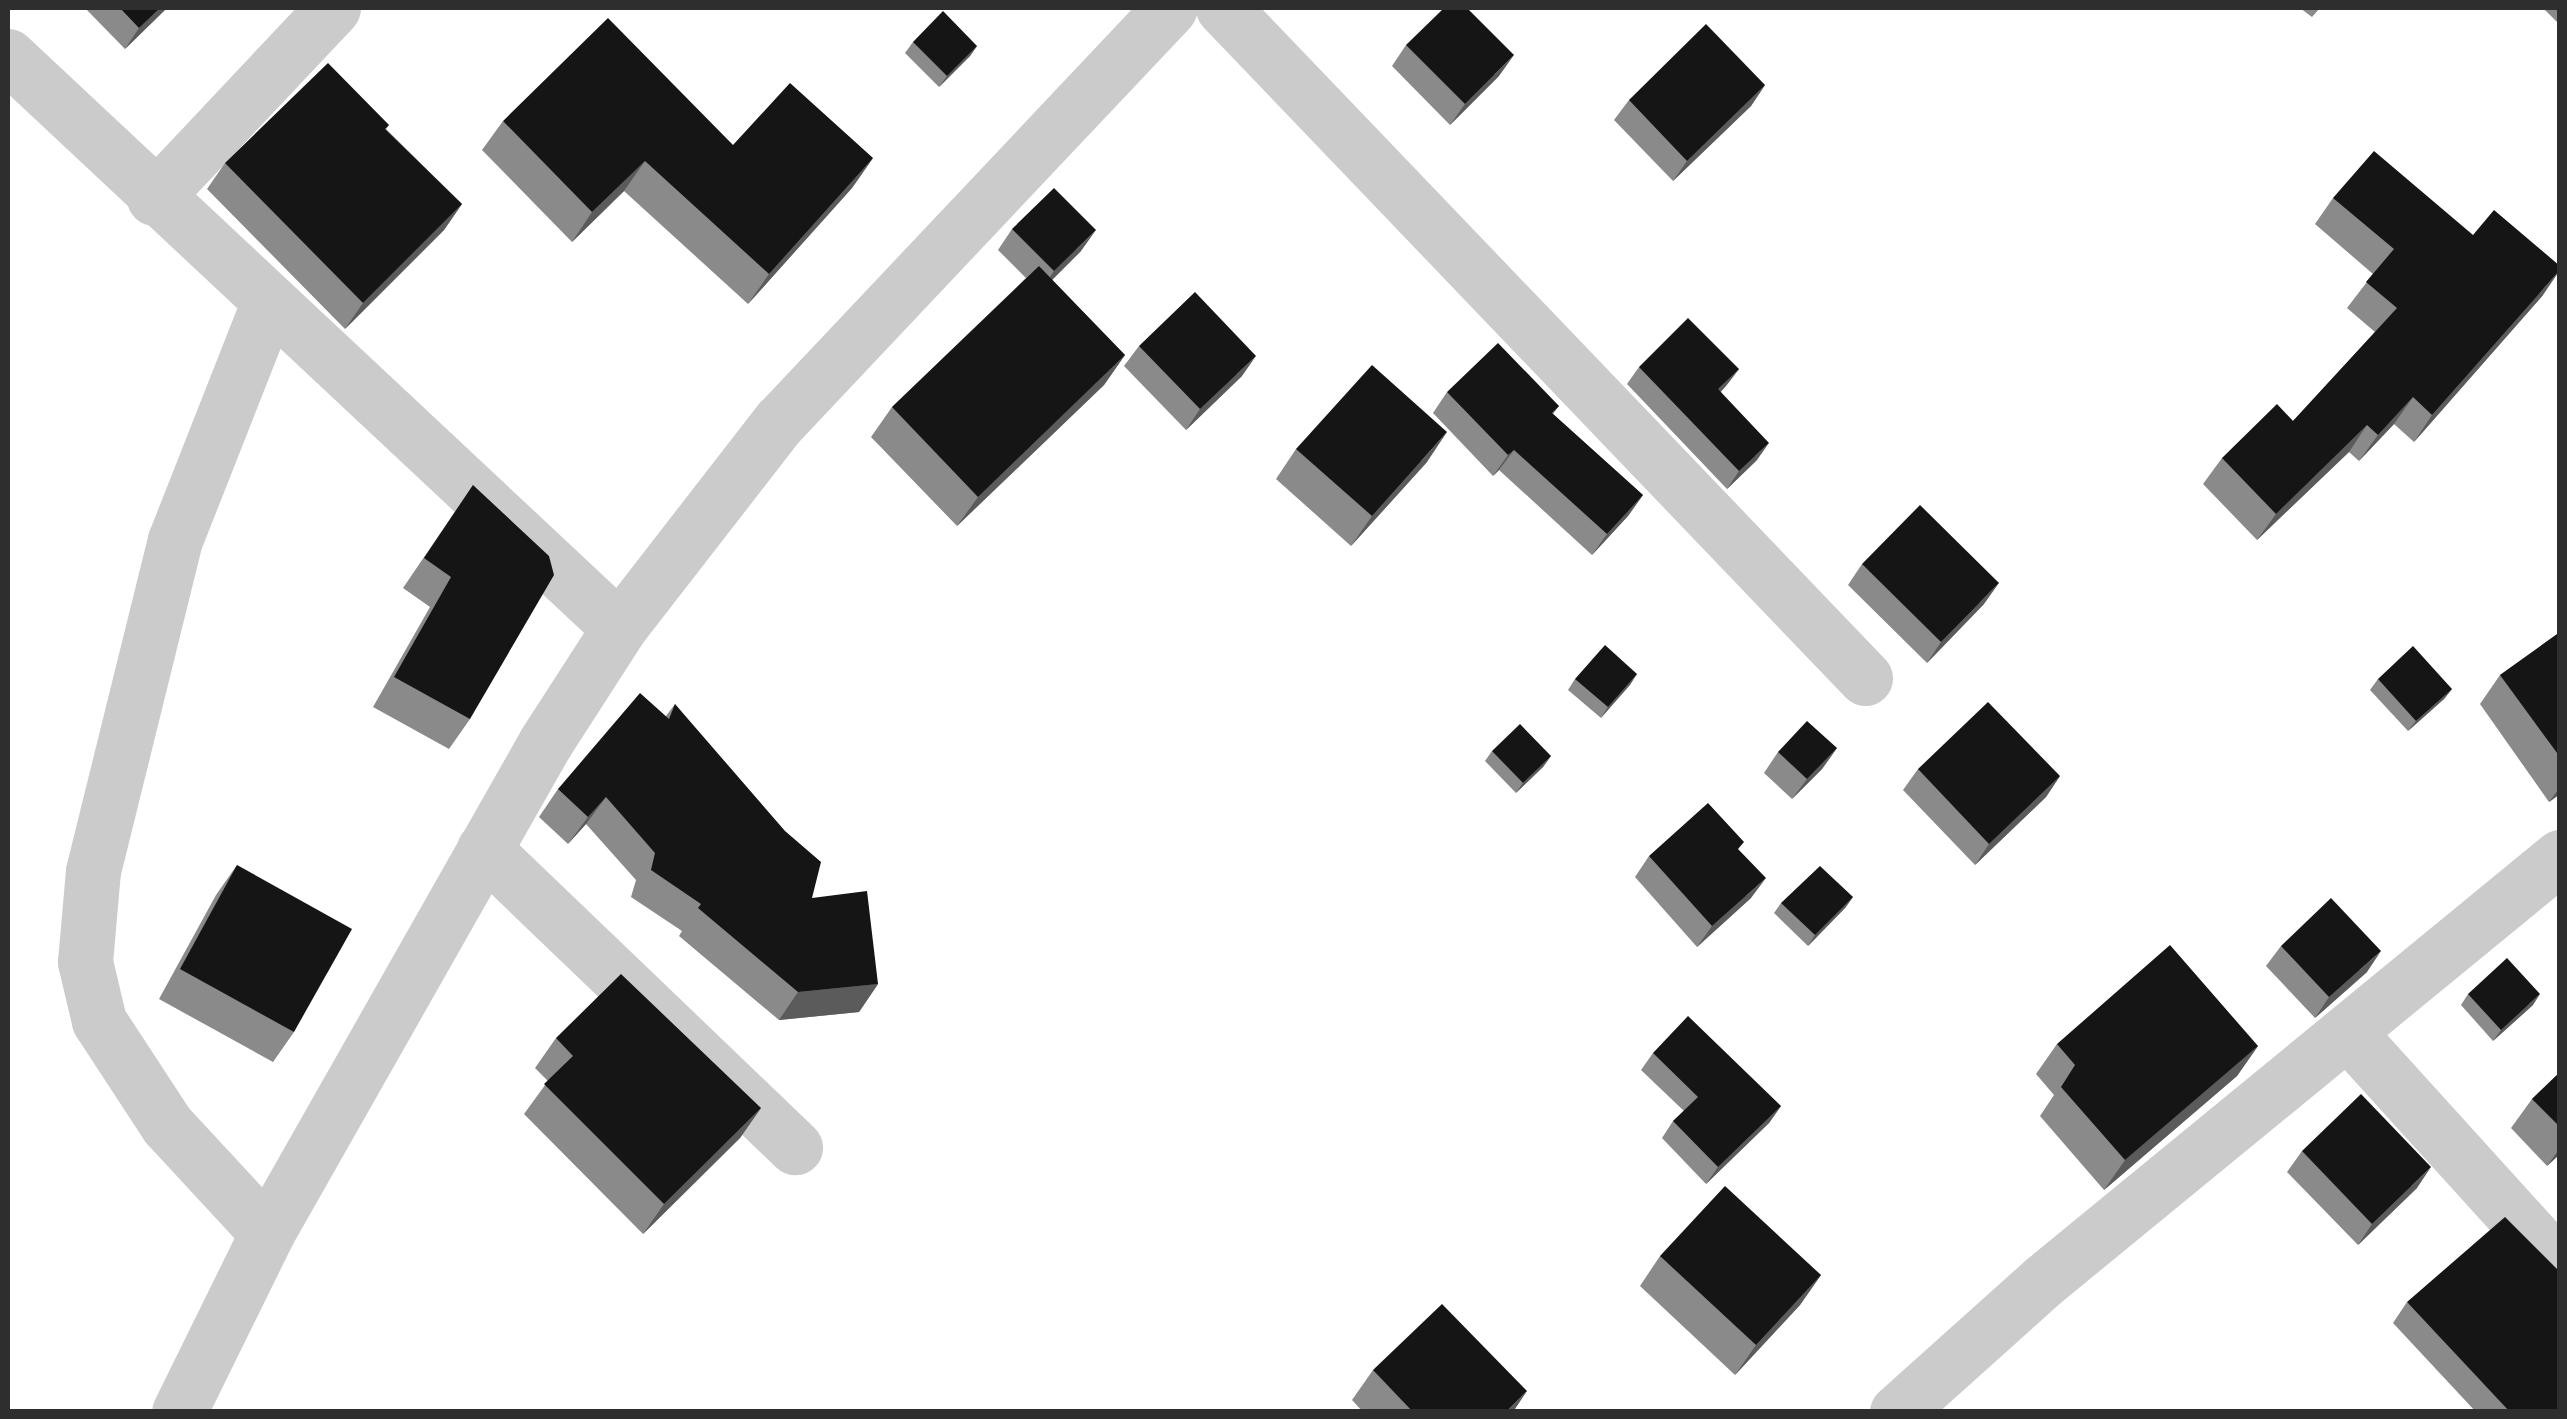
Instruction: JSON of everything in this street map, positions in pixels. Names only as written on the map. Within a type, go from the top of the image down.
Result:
[{"type":"street","points":[[154,198],[333,8]]},
{"type":"street","points":[[179,1412],[267,1234],[484,850],[619,628],[779,422],[1170,8]]},
{"type":"street","points":[[1223,8],[1865,678]]},
{"type":"street","points":[[8,56],[154,198],[619,628]]},
{"type":"street","points":[[267,1234],[167,1125],[99,1021],[85,962],[94,871],[175,540],[268,304]]},
{"type":"street","points":[[484,850],[794,1147]]},
{"type":"street","points":[[1897,1412],[2043,1281],[2350,1035],[2560,858]]},
{"type":"street","points":[[2350,1035],[2560,1268]]},
{"type":"building","points":[[120,8],[160,8],[139,28]]},
{"type":"building","points":[[1444,8],[1467,8],[1514,55],[1465,104],[1406,45]]},
{"type":"building","points":[[943,11],[977,46],[947,76],[913,42]]},
{"type":"building","points":[[608,18],[733,145],[790,83],[873,158],[769,274],[645,161],[592,212],[503,121]]},
{"type":"building","points":[[1706,24],[1765,85],[1687,161],[1629,100]]},
{"type":"building","points":[[328,63],[389,125],[385,129],[462,204],[363,303],[225,163]]},
{"type":"building","points":[[2374,151],[2473,235],[2494,210],[2560,270],[2432,415],[2413,397],[2378,435],[2367,425],[2276,514],[2222,458],[2277,404],[2293,421],[2397,308],[2366,282],[2394,249],[2333,198]]},
{"type":"building","points":[[1054,188],[1096,230],[1054,271],[1012,229]]},
{"type":"building","points":[[1039,266],[1125,355],[978,497],[892,407]]},
{"type":"building","points":[[1195,292],[1256,356],[1200,409],[1139,346]]},
{"type":"building","points":[[1688,318],[1739,369],[1718,389],[1769,443],[1739,471],[1639,367]]},
{"type":"building","points":[[1498,343],[1559,406],[1552,413],[1643,495],[1607,534],[1514,450],[1508,455],[1447,392]]},
{"type":"building","points":[[1372,365],[1447,432],[1372,516],[1296,449]]},
{"type":"building","points":[[473,485],[549,556],[554,575],[470,719],[394,677],[451,577],[424,558]]},
{"type":"building","points":[[1920,505],[1999,583],[1941,642],[1862,564]]},
{"type":"building","points":[[2560,632],[2560,757],[2500,675]]},
{"type":"building","points":[[1605,645],[1637,674],[1608,707],[1575,679]]},
{"type":"building","points":[[2413,646],[2452,689],[2416,721],[2378,679]]},
{"type":"building","points":[[640,693],[669,719],[675,704],[785,831],[821,862],[812,898],[867,891],[878,984],[798,992],[698,908],[701,904],[651,870],[655,853],[606,797],[588,817],[558,789]]},
{"type":"building","points":[[1988,702],[2060,776],[1989,844],[1918,769]]},
{"type":"building","points":[[1807,721],[1837,748],[1807,779],[1778,752]]},
{"type":"building","points":[[1520,724],[1551,756],[1523,783],[1492,751]]},
{"type":"building","points":[[1708,803],[1744,842],[1738,849],[1766,878],[1712,926],[1649,856]]},
{"type":"building","points":[[237,865],[352,929],[294,1032],[180,969]]},
{"type":"building","points":[[1820,866],[1853,897],[1815,935],[1781,903]]},
{"type":"building","points":[[2331,898],[2381,951],[2329,997],[2281,946]]},
{"type":"building","points":[[2170,945],[2258,1046],[2125,1160],[2061,1087],[2075,1065],[2057,1044]]},
{"type":"building","points":[[2507,958],[2540,994],[2501,1030],[2468,994]]},
{"type":"building","points":[[621,974],[761,1108],[664,1204],[544,1084],[573,1056],[556,1038]]},
{"type":"building","points":[[1688,1016],[1781,1106],[1718,1167],[1673,1121],[1698,1097],[1653,1053]]},
{"type":"building","points":[[2560,1072],[2560,1127],[2532,1099]]},
{"type":"building","points":[[2361,1094],[2431,1167],[2372,1224],[2302,1151]]},
{"type":"building","points":[[1725,1186],[1821,1275],[1756,1345],[1660,1256]]},
{"type":"building","points":[[2505,1217],[2560,1272],[2560,1412],[2510,1412],[2407,1302]]},
{"type":"building","points":[[1442,1304],[1527,1391],[1506,1412],[1413,1412],[1373,1370]]}]
